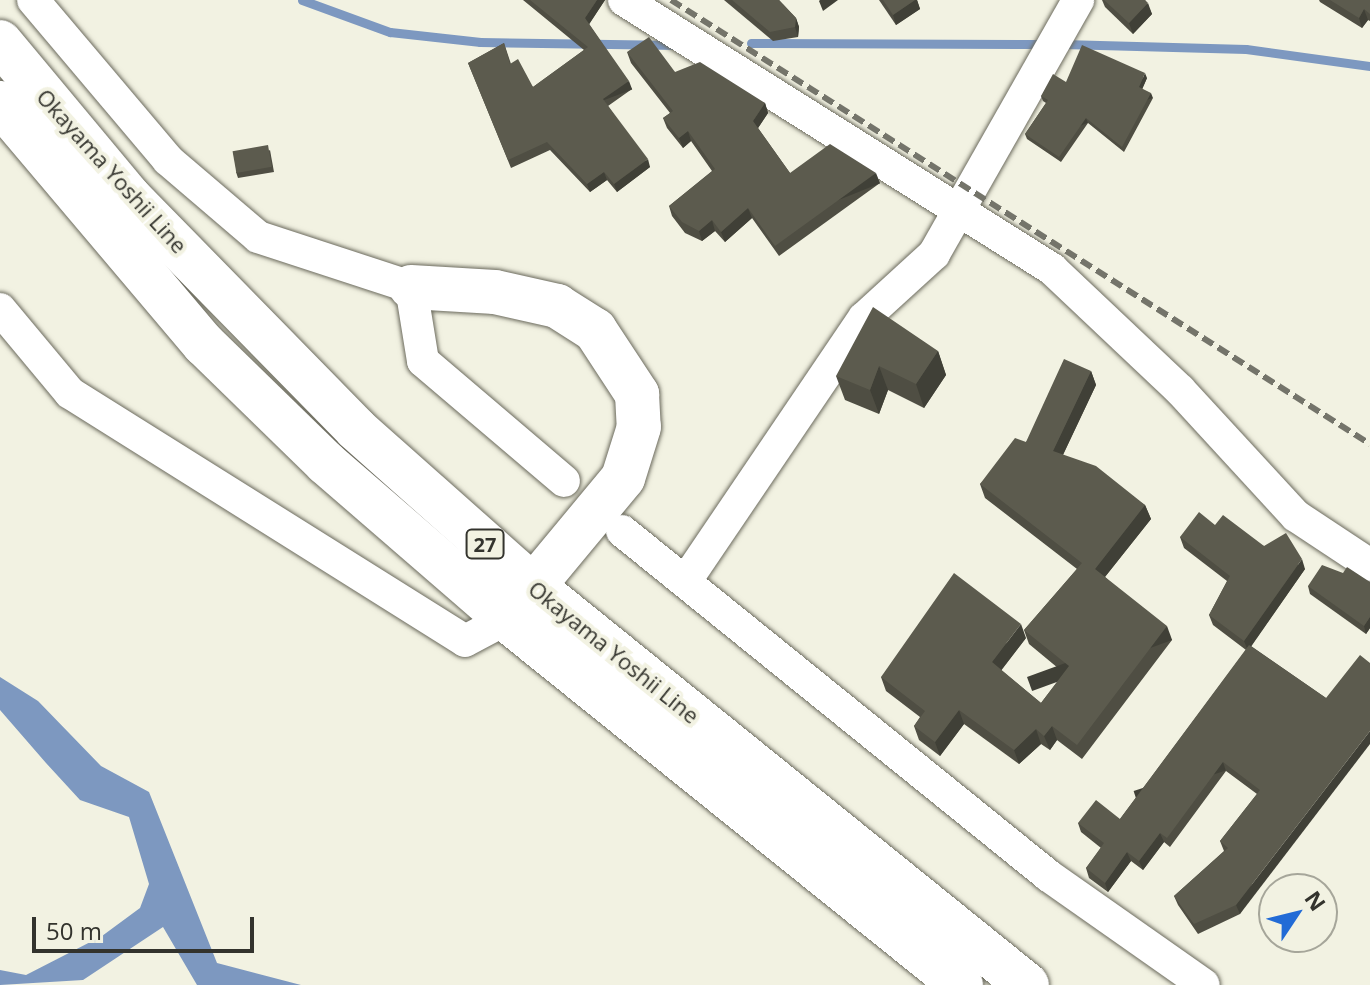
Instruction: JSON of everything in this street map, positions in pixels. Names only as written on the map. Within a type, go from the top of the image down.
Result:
[{"type":"main road","name":"Okayama Yoshii Line","points":[[0,42],[129,197],[356,429],[520,603],[961,985]]},
{"type":"main road","name":"Okayama Yoshii Line","points":[[0,103],[204,344],[326,463],[520,603],[1027,985]]},
{"type":"main road","points":[[411,287],[495,292],[557,306],[595,330],[637,394],[639,427],[623,478],[520,603]]},
{"type":"street","points":[[33,0],[168,160],[258,237],[411,287],[423,361],[564,481]]},
{"type":"street","points":[[624,0],[1052,269],[1180,390],[1296,516],[1370,565]]},
{"type":"street","points":[[687,579],[864,318],[908,285],[958,210],[1078,0]]},
{"type":"street","points":[[0,309],[70,393],[465,641],[520,603]]},
{"type":"street","points":[[622,531],[687,579],[1049,876],[1204,985]]},
{"type":"water","points":[[0,677],[38,701],[101,766],[149,792],[217,963],[301,985],[197,985],[163,927],[83,980],[0,985],[0,970],[26,975],[102,936],[140,908],[149,884],[129,817],[80,800],[0,710]]},
{"type":"building","points":[[530,0],[597,0],[585,18],[629,81],[603,99],[648,159],[614,184],[604,172],[587,184],[547,142],[508,160],[468,63],[504,43],[510,64],[518,59],[533,87],[588,47]]},
{"type":"building","points":[[732,0],[779,0],[796,18],[795,27],[770,32]]},
{"type":"building","points":[[883,0],[915,0],[893,15]]},
{"type":"building","points":[[1104,0],[1145,0],[1148,3],[1129,23]]},
{"type":"building","points":[[1330,0],[1370,0],[1370,14],[1364,9],[1359,18]]},
{"type":"building","points":[[649,37],[675,72],[700,62],[765,103],[753,121],[790,173],[830,144],[876,173],[775,246],[748,208],[721,232],[712,220],[699,231],[682,222],[669,206],[715,169],[688,131],[679,138],[663,118],[673,111],[627,52]]},
{"type":"building","points":[[1082,45],[1145,73],[1139,87],[1151,93],[1122,147],[1086,118],[1059,157],[1025,134],[1048,100],[1041,96],[1053,74],[1066,82]]},
{"type":"building","points":[[268,145],[272,167],[236,173],[233,151]]},
{"type":"building","points":[[873,307],[938,351],[916,384],[879,366],[870,390],[836,376]]},
{"type":"building","points":[[1064,359],[1091,371],[1053,451],[1096,466],[1145,505],[1095,569],[1167,626],[1077,745],[1052,726],[1044,736],[1036,729],[1014,750],[959,710],[935,742],[914,726],[925,711],[881,677],[954,573],[1021,624],[992,662],[1041,703],[1069,666],[1024,630],[1082,563],[980,484],[1015,438],[1026,442]]},
{"type":"building","points":[[1199,512],[1215,525],[1223,515],[1264,546],[1286,533],[1302,559],[1244,641],[1209,615],[1230,576],[1180,537]]},
{"type":"building","points":[[1322,565],[1343,573],[1347,567],[1370,582],[1370,617],[1364,626],[1308,586]]},
{"type":"building","points":[[1249,645],[1326,698],[1360,655],[1370,663],[1370,731],[1236,905],[1194,924],[1174,896],[1228,848],[1220,841],[1260,790],[1223,762],[1167,838],[1160,833],[1139,861],[1127,852],[1105,883],[1086,868],[1104,843],[1078,823],[1096,800],[1120,819]]},
{"type":"waterway","points":[[302,0],[390,32],[480,42],[678,45]]},
{"type":"waterway","points":[[751,43],[1044,44]]},
{"type":"waterway","points":[[1063,44],[1246,49],[1370,66]]},
{"type":"railway","points":[[671,0],[1370,444]]}]
